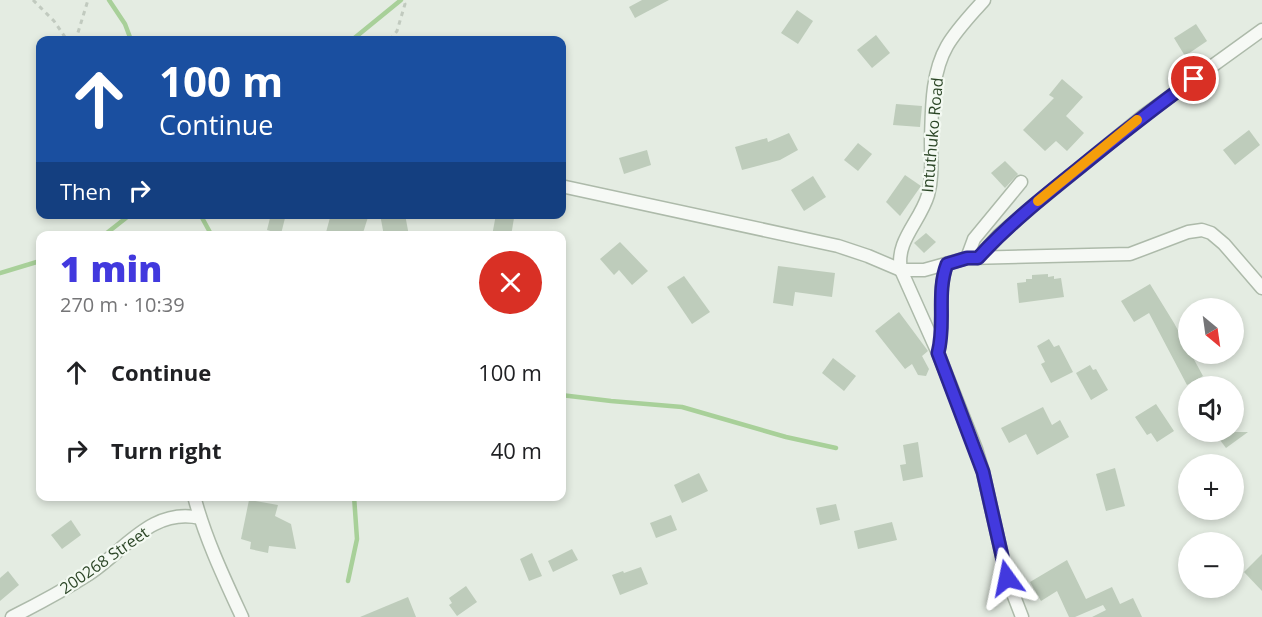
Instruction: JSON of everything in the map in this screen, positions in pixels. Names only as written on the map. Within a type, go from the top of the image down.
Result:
[{"type":"street","name":"Intuthuko Road","points":[[901,270],[899,260],[902,246],[923,209],[931,183],[932,109],[936,74],[946,48],[962,24],[984,0]]},
{"type":"street","points":[[973,258],[1143,116],[1262,30]]},
{"type":"street","points":[[973,258],[974,239],[1021,182]]},
{"type":"street","points":[[566,187],[838,246],[901,270],[924,270],[973,258],[1130,254],[1188,232],[1202,230],[1211,233],[1224,244],[1262,288]]},
{"type":"street","points":[[938,353],[942,339],[941,281],[947,264]]},
{"type":"street","points":[[901,270],[938,353],[983,472],[1007,578],[1022,617]]},
{"type":"street","points":[[195,501],[224,578],[242,617]]},
{"type":"street","name":"200268 Street","points":[[12,617],[90,573],[127,542],[165,519],[187,515],[200,518]]},
{"type":"path","points":[[33,0],[54,21],[64,36]]},
{"type":"path","points":[[77,36],[88,0]]},
{"type":"path","points":[[393,36],[397,31],[405,4],[403,0]]},
{"type":"building","points":[[642,0],[669,0],[635,18],[629,7]]},
{"type":"building","points":[[797,10],[813,21],[798,44],[781,33]]},
{"type":"building","points":[[1196,24],[1207,41],[1185,56],[1174,38]]},
{"type":"building","points":[[876,35],[890,53],[872,68],[857,50]]},
{"type":"building","points":[[1062,79],[1083,97],[1066,116],[1084,133],[1067,151],[1056,141],[1045,151],[1023,130],[1054,98],[1049,95]]},
{"type":"building","points":[[896,104],[922,106],[920,127],[893,125]]},
{"type":"building","points":[[1249,130],[1260,145],[1235,165],[1223,150]]},
{"type":"building","points":[[789,133],[798,150],[780,160],[742,170],[735,147],[767,138],[768,142]]},
{"type":"building","points":[[858,143],[872,154],[858,171],[844,160]]},
{"type":"building","points":[[647,150],[651,165],[624,174],[619,158]]},
{"type":"building","points":[[1005,161],[1018,174],[1005,188],[991,173]]},
{"type":"building","points":[[905,175],[921,186],[900,216],[886,202]]},
{"type":"building","points":[[813,176],[826,197],[804,211],[791,190]]},
{"type":"building","points":[[270,219],[285,219],[282,231],[267,230]]},
{"type":"building","points":[[330,219],[367,219],[364,231],[326,231]]},
{"type":"building","points":[[381,219],[406,219],[408,231],[383,231]]},
{"type":"building","points":[[495,219],[514,219],[512,231],[493,231]]},
{"type":"building","points":[[926,233],[936,242],[924,253],[914,243]]},
{"type":"building","points":[[620,242],[648,271],[632,285],[619,270],[614,275],[600,259]]},
{"type":"building","points":[[778,266],[835,273],[832,297],[795,292],[793,306],[773,303]]},
{"type":"building","points":[[1048,274],[1048,277],[1054,276],[1054,279],[1061,278],[1064,297],[1019,303],[1017,283],[1032,279],[1032,275]]},
{"type":"building","points":[[684,276],[710,312],[692,324],[667,287]]},
{"type":"building","points":[[1150,284],[1178,330],[1178,364],[1196,364],[1203,376],[1182,376],[1149,313],[1134,322],[1121,301]]},
{"type":"building","points":[[899,312],[928,351],[922,356],[929,369],[926,376],[918,375],[912,364],[905,369],[875,331]]},
{"type":"building","points":[[1049,339],[1054,347],[1059,345],[1073,372],[1051,383],[1041,364],[1045,362],[1037,346]]},
{"type":"building","points":[[833,358],[856,376],[844,391],[822,373]]},
{"type":"building","points":[[1090,365],[1093,370],[1096,369],[1108,390],[1091,400],[1076,373]]},
{"type":"building","points":[[1156,404],[1174,431],[1157,442],[1151,433],[1147,435],[1135,417]]},
{"type":"building","points":[[1043,407],[1052,425],[1060,420],[1069,437],[1037,455],[1026,434],[1009,443],[1001,428]]},
{"type":"building","points":[[918,442],[923,477],[903,481],[900,465],[906,464],[903,445]]},
{"type":"building","points":[[1222,442],[1234,442],[1226,448]]},
{"type":"building","points":[[1115,468],[1125,506],[1106,511],[1096,474]]},
{"type":"building","points":[[699,473],[708,491],[682,503],[674,485]]},
{"type":"building","points":[[249,501],[278,505],[275,516],[291,524],[296,549],[269,546],[268,553],[250,549],[251,542],[241,539]]},
{"type":"building","points":[[836,504],[840,520],[820,525],[816,508]]},
{"type":"building","points":[[671,515],[677,530],[656,538],[650,523]]},
{"type":"building","points":[[71,520],[81,535],[62,549],[51,535]]},
{"type":"building","points":[[892,522],[897,540],[858,549],[854,531]]},
{"type":"building","points":[[572,549],[578,560],[553,572],[548,561]]},
{"type":"building","points":[[532,553],[542,576],[529,581],[520,559]]},
{"type":"building","points":[[1262,554],[1262,591],[1244,572]]},
{"type":"building","points":[[1067,560],[1086,599],[1112,587],[1120,604],[1133,598],[1142,617],[1092,617],[1106,610],[1103,605],[1075,617],[1069,617],[1057,591],[1041,601],[1030,582]]},
{"type":"building","points":[[641,567],[648,584],[620,595],[612,575]]},
{"type":"building","points":[[8,571],[19,585],[0,601],[0,578]]},
{"type":"building","points":[[466,586],[477,602],[457,616],[449,605],[452,603],[449,598]]},
{"type":"building","points":[[408,597],[416,617],[360,617]]},
{"type":"waterway","points":[[109,0],[125,24],[130,36]]},
{"type":"waterway","points":[[357,36],[401,0]]},
{"type":"waterway","points":[[109,231],[125,219]]},
{"type":"waterway","points":[[203,219],[209,231]]},
{"type":"waterway","points":[[0,273],[36,262]]},
{"type":"waterway","points":[[566,396],[682,407],[786,437],[836,448]]},
{"type":"waterway","points":[[348,581],[357,539],[354,501]]},
{"type":"slow traffic","points":[[1038,201],[1137,120]]},
{"type":"route","points":[[1007,578],[976,449],[938,353],[942,339],[941,281],[947,264],[967,258],[978,258],[998,236],[1035,204],[1143,116],[1194,79]]}]
